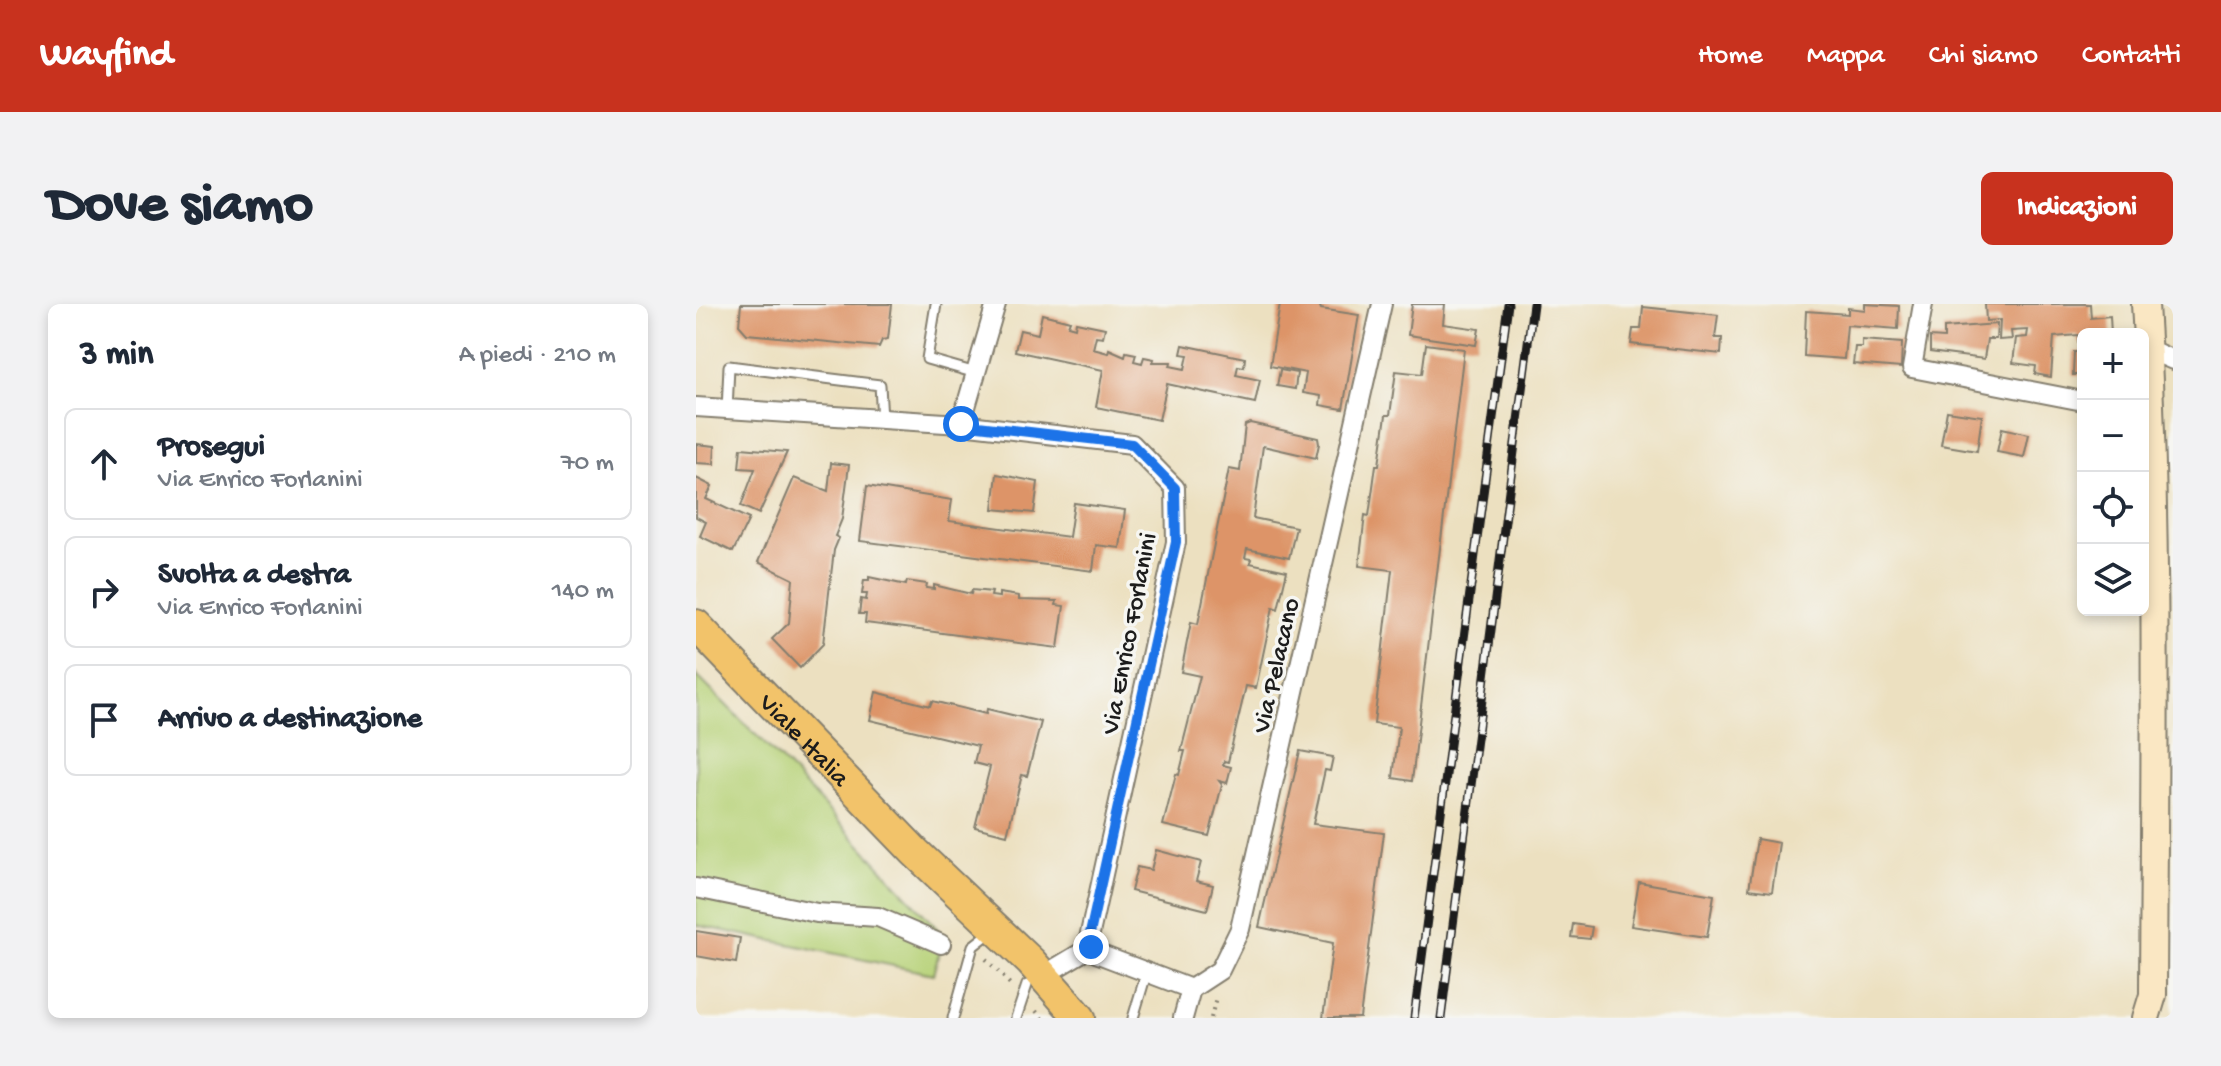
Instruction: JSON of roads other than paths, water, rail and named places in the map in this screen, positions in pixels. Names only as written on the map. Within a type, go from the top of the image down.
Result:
[{"type":"main road","points":[[2145,304],[2147,328]]},
{"type":"main road","points":[[2137,1018],[2150,1006],[2163,743],[2149,454]]},
{"type":"main road","name":"Viale Italia","points":[[696,625],[989,933],[1035,980],[1080,1018]]},
{"type":"main road","name":"Viale Italia","points":[[1035,980],[1059,1018]]},
{"type":"street","points":[[961,424],[996,304]]},
{"type":"street","name":"Via Pelacano","points":[[1191,989],[1220,970],[1240,929],[1382,304]]},
{"type":"street","points":[[1923,304],[1912,368],[2078,400]]},
{"type":"street","points":[[2149,349],[2173,360]]},
{"type":"street","name":"Via Enrico Forlanini","points":[[696,407],[961,424],[1132,444],[1175,488],[1176,542],[1089,938],[1091,947]]},
{"type":"street","points":[[696,888],[817,913],[878,917],[941,944]]},
{"type":"street","points":[[1035,980],[1091,947],[1096,953],[1191,989],[1183,1018]]},
{"type":"lane","points":[[936,304],[927,359],[976,373]]},
{"type":"lane","points":[[727,411],[729,366],[880,385],[882,420]]},
{"type":"lane","points":[[953,1018],[973,946],[989,933]]},
{"type":"lane","points":[[1133,1018],[1147,971]]},
{"type":"lane","points":[[1016,1018],[1035,980]]},
{"type":"railway","points":[[1414,1018],[1508,304]]},
{"type":"railway","points":[[1441,1018],[1533,304]]}]
